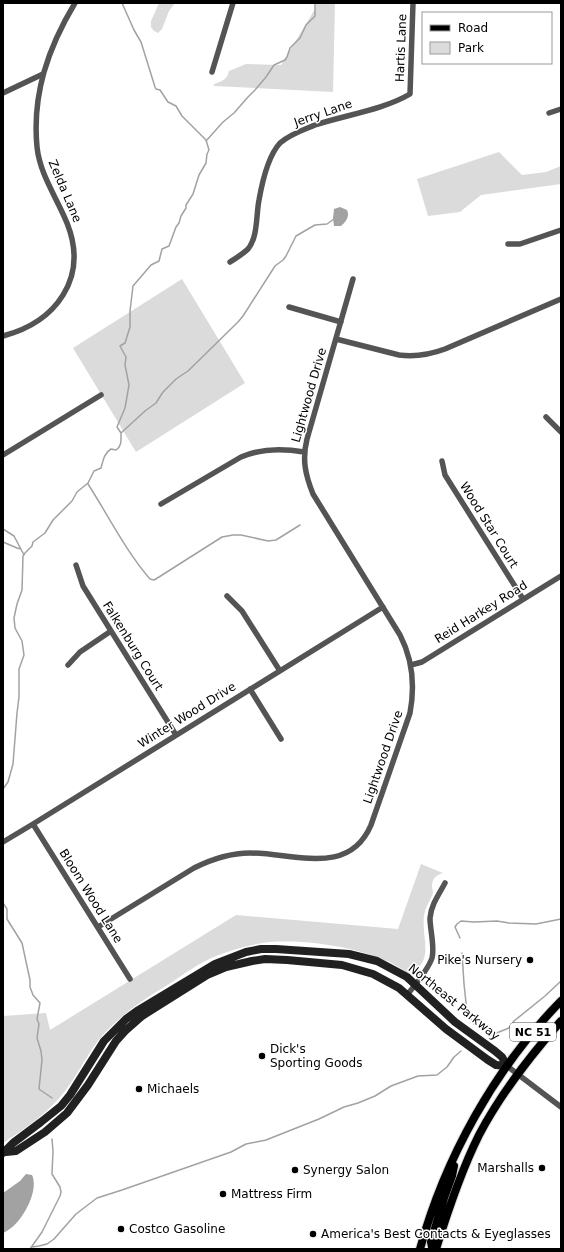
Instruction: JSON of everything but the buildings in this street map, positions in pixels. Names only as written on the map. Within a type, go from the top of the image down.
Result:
[{"type":"main road","name":"NC 51","points":[[420,1249],[425,1230],[446,1175],[469,1126],[507,1066],[535,1029],[561,1000]]},
{"type":"main road","name":"NC 51","points":[[435,1249],[450,1206],[479,1135],[517,1074],[561,1021]]},
{"type":"main road","points":[[435,1249],[432,1247],[431,1242],[452,1176],[455,1157]]},
{"type":"street","name":"Zelda Lane","points":[[3,336],[32,325],[51,311],[64,294],[71,276],[74,257],[70,234],[67,223],[46,178],[38,149],[36,125],[38,96],[47,61],[65,19],[75,3]]},
{"type":"street","points":[[212,72],[233,3]]},
{"type":"street","name":"Hartis Lane","points":[[410,94],[413,3]]},
{"type":"street","points":[[3,93],[43,74]]},
{"type":"street","name":"Jerry Lane","points":[[230,262],[247,250],[252,242],[256,223],[258,200],[265,175],[273,154],[281,143],[290,136],[304,129],[391,103],[410,94]]},
{"type":"street","points":[[549,113],[561,109]]},
{"type":"street","points":[[508,244],[520,244],[561,230]]},
{"type":"street","name":"Lightwood Drive","points":[[98,927],[194,868],[210,861],[235,855],[252,853],[324,859],[340,856],[357,846],[366,836],[371,825],[410,714],[413,695],[411,665],[404,642],[313,494],[305,472],[304,452],[353,279]]},
{"type":"street","points":[[336,339],[399,355],[427,355],[445,349],[561,299]]},
{"type":"street","points":[[289,307],[341,322]]},
{"type":"street","points":[[3,455],[102,395]]},
{"type":"street","points":[[546,417],[561,432]]},
{"type":"street","points":[[161,504],[234,460],[248,454],[269,449],[304,452]]},
{"type":"street","name":"Wood Star Court","points":[[442,461],[445,475],[523,599]]},
{"type":"street","name":"Falkenburg Court","points":[[76,565],[83,586],[176,736]]},
{"type":"street","name":"Reid Harkey Road","points":[[411,665],[422,662],[561,576]]},
{"type":"street","points":[[227,596],[242,611],[280,671]]},
{"type":"street","name":"Winter Wood Drive","points":[[3,842],[383,607]]},
{"type":"street","points":[[68,665],[80,652],[111,631]]},
{"type":"street","points":[[250,689],[281,738]]},
{"type":"street","name":"Bloom Wood Lane","points":[[33,824],[130,979]]},
{"type":"street","points":[[407,995],[432,959],[431,910],[445,883]]},
{"type":"street","name":"Northeast Parkway","points":[[4,1153],[13,1143],[61,1106],[77,1084],[104,1041],[126,1019],[214,964],[246,952],[268,949],[349,954],[377,961],[407,977],[455,1022],[502,1057],[507,1066],[561,1107]]},
{"type":"street","name":"Northeast Parkway","points":[[4,1153],[16,1151],[45,1132],[67,1113],[88,1085],[116,1041],[142,1016],[207,975],[239,963],[265,959],[287,960],[342,965],[373,974],[389,982],[407,995],[461,1041],[496,1065],[507,1066]]},
{"type":"green space","points":[[159,3],[175,3],[169,11],[162,29],[158,33],[151,27],[151,21]]},
{"type":"green space","points":[[316,3],[335,3],[333,92],[214,86],[214,84],[225,78],[229,71],[246,64],[281,65],[315,9]]},
{"type":"green space","points":[[499,152],[522,175],[546,172],[561,166],[561,184],[481,195],[460,212],[428,216],[417,179]]},
{"type":"green space","points":[[182,279],[245,383],[136,452],[73,348]]},
{"type":"green space","points":[[421,864],[443,873],[436,876],[433,881],[433,893],[424,916],[425,957],[417,969],[408,973],[371,955],[341,947],[308,942],[262,943],[239,948],[216,956],[198,965],[134,1007],[118,1020],[97,1042],[70,1084],[58,1099],[36,1120],[3,1143],[3,1016],[46,1013],[50,1030],[236,915],[398,929]]},
{"type":"shaded area","points":[[340,207],[347,210],[348,217],[341,226],[334,226],[334,209]]},
{"type":"shaded area","points":[[26,1174],[32,1175],[34,1182],[31,1199],[27,1208],[16,1224],[3,1233],[3,1193],[20,1181]]},
{"type":"waterway","points":[[121,433],[117,427],[125,408],[129,385],[125,365],[126,357],[120,346],[125,343],[130,327],[133,286],[151,265],[159,261],[162,249],[169,246],[186,205],[193,194],[199,175],[206,163],[209,150],[206,140],[182,116],[176,106],[168,102],[160,90],[156,89],[141,42],[122,3]]},
{"type":"waterway","points":[[206,141],[255,90],[274,65],[285,60],[290,48],[300,38],[306,25],[315,16],[315,3]]},
{"type":"waterway","points":[[3,789],[8,782],[13,764],[19,697],[19,669],[24,655],[22,641],[15,628],[14,618],[22,590],[23,556],[32,546],[33,542],[45,533],[53,520],[72,501],[77,492],[88,483],[94,471],[101,468],[104,457],[107,453],[111,449],[116,450],[119,447],[121,443],[121,433],[156,403],[163,392],[176,379],[188,371],[238,322],[275,266],[286,256],[296,236],[315,225],[327,224],[334,219]]},
{"type":"waterway","points":[[88,484],[141,568],[150,579],[154,580],[222,537],[241,535],[268,541],[276,540],[300,525]]},
{"type":"waterway","points":[[3,529],[14,536],[24,555]]},
{"type":"waterway","points":[[3,542],[21,549]]},
{"type":"waterway","points":[[3,903],[7,909],[7,919],[22,943],[30,980],[30,987],[33,995],[40,1003],[37,1019],[39,1024],[37,1038],[42,1060],[39,1089],[52,1098]]},
{"type":"waterway","points":[[460,938],[455,927],[461,921],[497,921],[536,924],[561,919]]},
{"type":"waterway","points":[[462,953],[467,1012],[474,1024]]},
{"type":"waterway","points":[[489,1036],[509,1028],[514,1021],[561,981]]},
{"type":"waterway","points":[[32,1247],[47,1244],[54,1239],[76,1214],[97,1198],[231,1152],[246,1144],[266,1140],[319,1119],[344,1107],[375,1096],[391,1086],[418,1076],[437,1075],[447,1067],[454,1057],[461,1051]]},
{"type":"waterway","points":[[30,1249],[42,1232],[61,1192],[60,1187],[52,1174],[52,1139]]},
{"type":"place","name":"Pike's Nursery","points":[[530,960]]},
{"type":"place","name":"Dick's Sporting Goods","points":[[262,1056]]},
{"type":"place","name":"Michaels","points":[[139,1089]]},
{"type":"place","name":"Marshalls","points":[[542,1168]]},
{"type":"place","name":"Synergy Salon","points":[[295,1170]]},
{"type":"place","name":"Mattress Firm","points":[[223,1194]]},
{"type":"place","name":"Costco Gasoline","points":[[121,1229]]},
{"type":"place","name":"America's Best Contacts & Eyeglasses","points":[[313,1234]]}]
